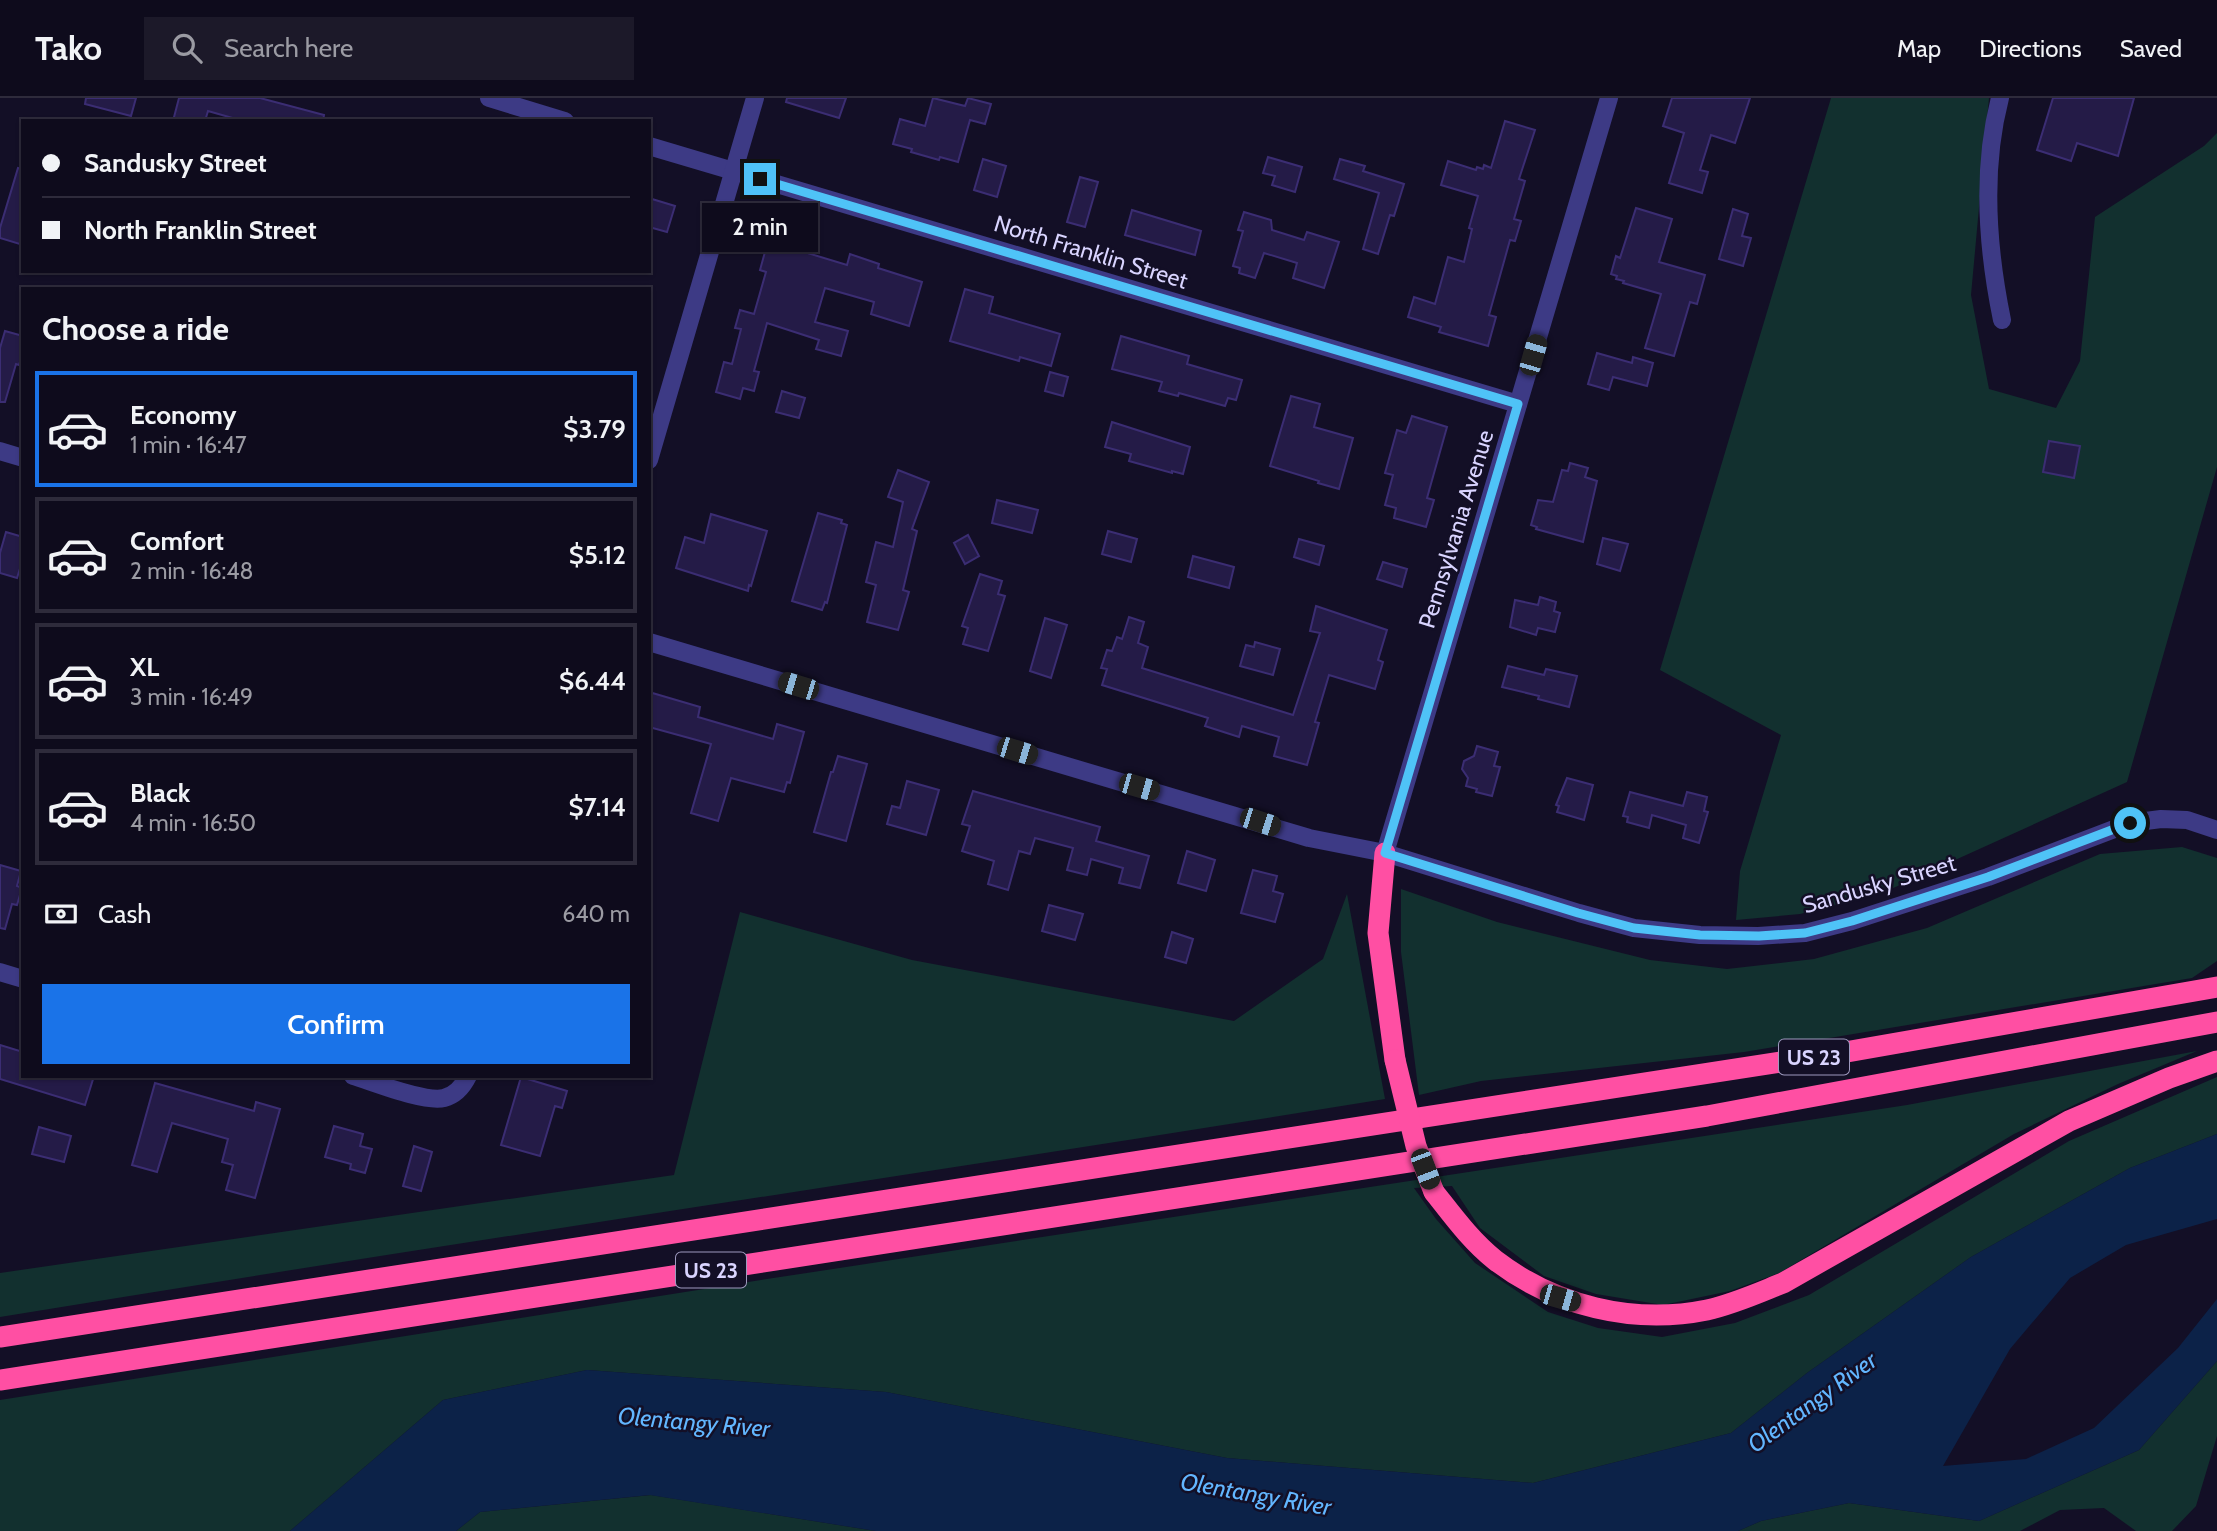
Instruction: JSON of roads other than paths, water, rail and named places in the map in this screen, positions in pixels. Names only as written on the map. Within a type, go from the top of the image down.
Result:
[{"type":"highway","points":[[1385,853],[1378,933],[1395,1060],[1416,1146],[1434,1192],[1463,1228],[1495,1259],[1546,1292],[1576,1303],[1637,1316],[1679,1314],[1740,1300],[1783,1283],[2069,1121],[2217,1060]]},
{"type":"highway","name":"US 23","points":[[0,1337],[1846,1052],[2213,987]]},
{"type":"highway","name":"US 23","points":[[0,1380],[1707,1116],[2217,1022]]},
{"type":"street","points":[[489,98],[558,119]]},
{"type":"street","points":[[651,453],[755,98]]},
{"type":"street","name":"Pennsylvania Avenue","points":[[1385,853],[1609,98]]},
{"type":"street","points":[[2000,98],[1988,162],[1987,211],[1995,285],[2002,320]]},
{"type":"street","name":"North Franklin Street","points":[[651,147],[1518,404]]},
{"type":"street","points":[[0,451],[21,457]]},
{"type":"street","name":"Sandusky Street","points":[[651,643],[1310,838],[1385,853],[1634,928],[1700,935],[1759,936],[1805,933],[1852,921],[1988,877],[2130,823],[2161,819],[2187,820],[2217,830]]},
{"type":"street","points":[[0,972],[21,978]]},
{"type":"street","points":[[359,1078],[431,1100],[445,1098],[454,1093],[466,1078]]},
{"type":"water","name":"Olentangy River","points":[[2217,1134],[2217,1219],[2126,1245],[2070,1278],[2010,1349],[1943,1466],[2026,1459],[2094,1428],[2178,1348],[2217,1299],[2217,1361],[2139,1450],[1979,1521],[1849,1503],[1761,1521],[1738,1531],[876,1531],[650,1495],[480,1512],[456,1531],[290,1531],[443,1400],[587,1370],[886,1392],[1227,1458],[1533,1483],[1731,1433],[1807,1373],[1971,1257],[2130,1168]]}]
